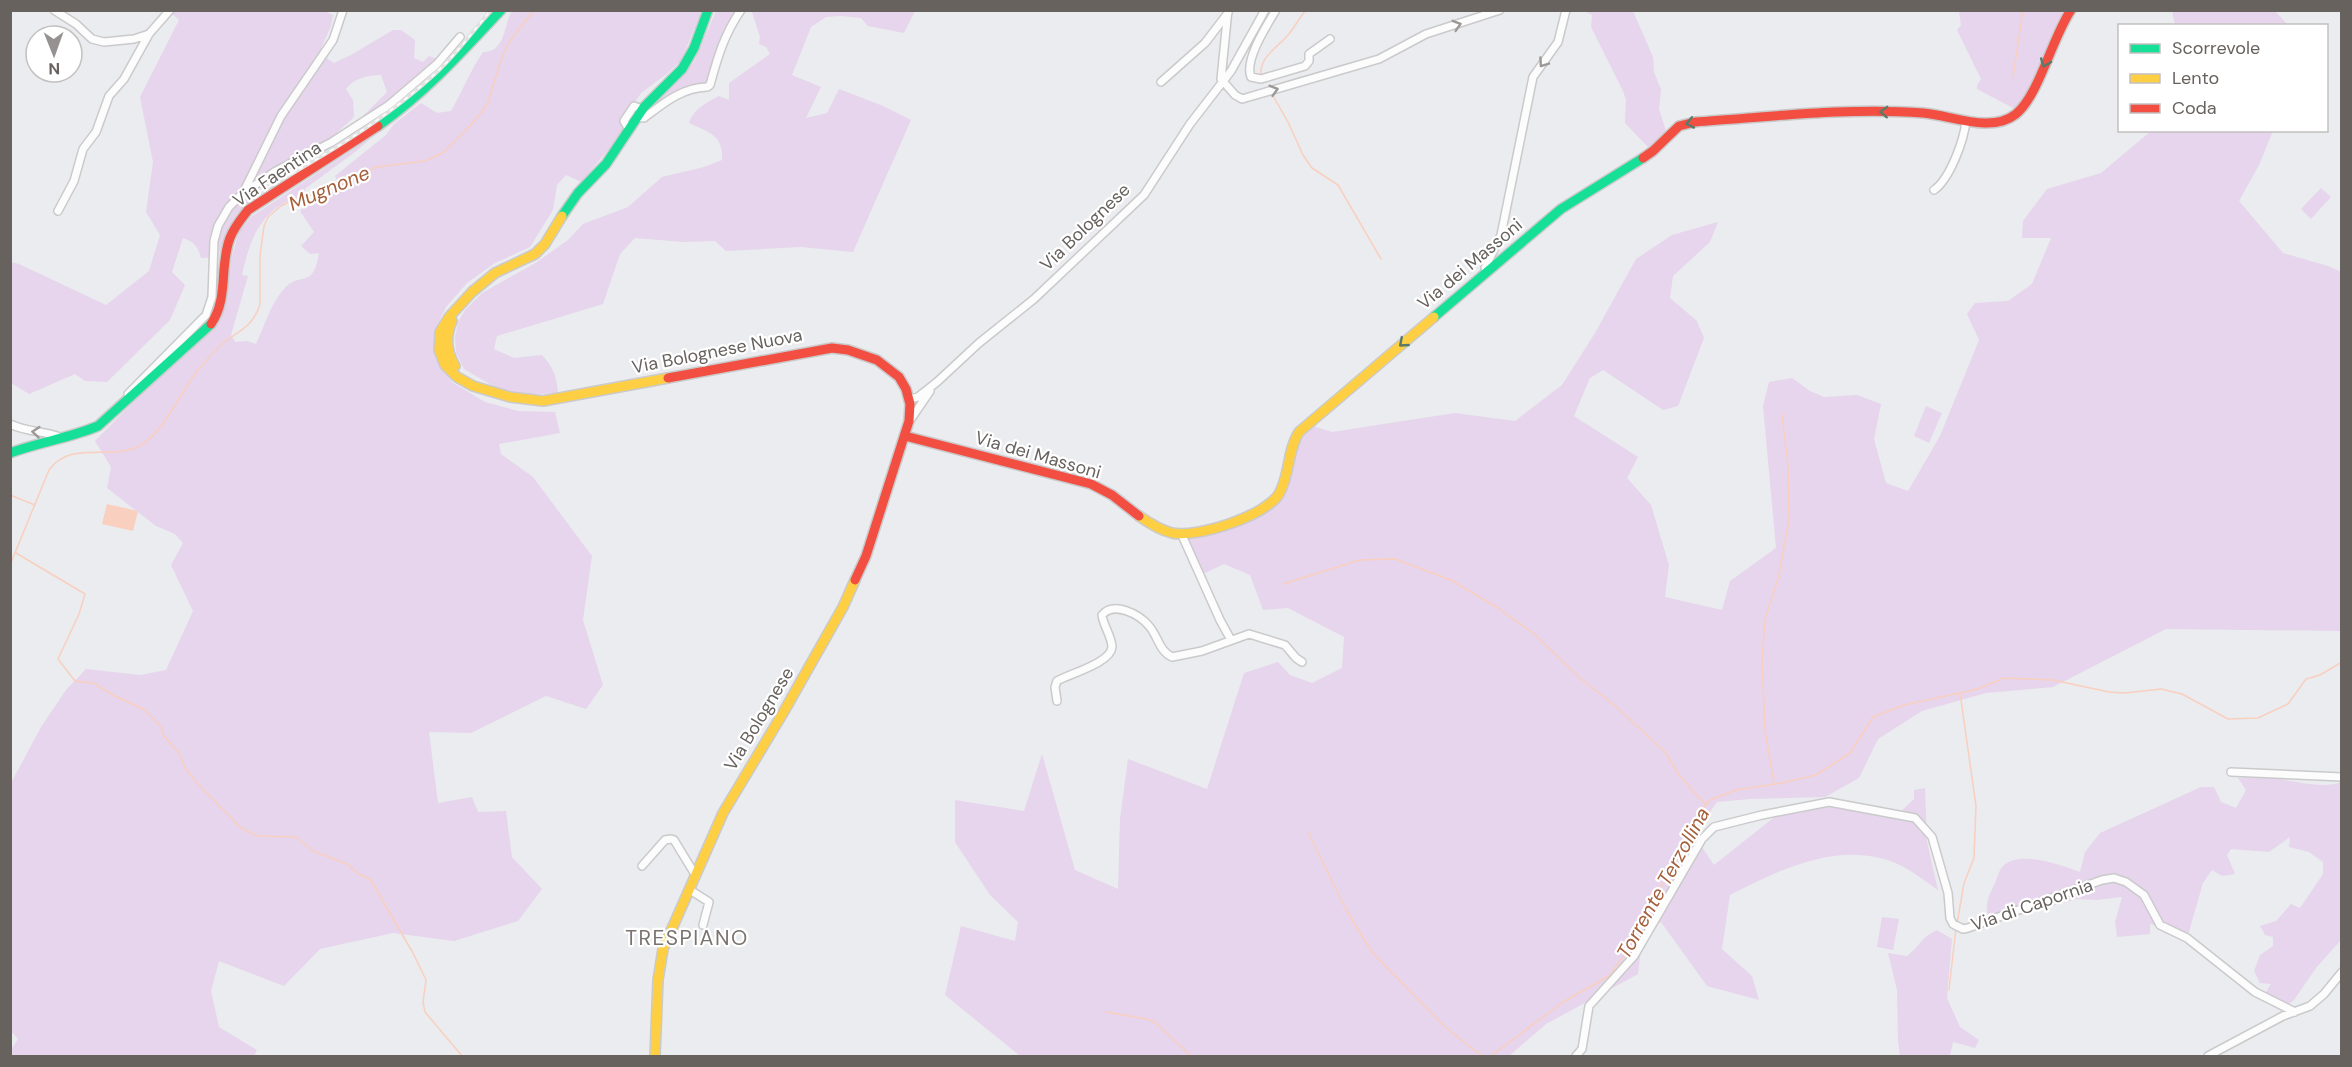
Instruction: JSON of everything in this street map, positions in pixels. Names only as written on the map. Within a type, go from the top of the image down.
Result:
[{"type":"main road","name":"Via Faentina","points":[[10,453],[94,428],[129,400],[213,323],[221,306],[227,244],[240,218],[248,210],[390,118],[415,99],[445,71],[501,10]]},
{"type":"main road","name":"Via Bolognese Nuova","points":[[708,10],[691,55],[681,70],[642,109],[607,163],[575,195],[539,250],[495,273],[472,294],[450,326],[447,336],[448,353],[458,370],[488,392],[522,400],[543,400],[832,348],[858,352],[881,361],[901,379],[915,401]]},
{"type":"main road","name":"Via dei Massoni","points":[[905,436],[1093,485],[1158,527],[1172,533],[1217,528],[1264,509],[1274,501],[1281,492],[1292,441],[1299,432],[1561,209],[1653,151],[1679,126],[1695,122],[1875,111],[1924,113],[1966,121],[2003,123],[2025,105],[2048,53],[2071,10]]},
{"type":"main road","name":"Via Bolognese","points":[[655,1056],[660,961],[725,809],[843,607],[866,556],[915,401]]},
{"type":"street","points":[[54,10],[76,24],[92,39],[102,42],[134,39],[149,34]]},
{"type":"street","points":[[58,211],[74,181],[83,149],[96,132],[109,96],[124,79],[149,34],[170,10]]},
{"type":"street","points":[[243,193],[281,116],[333,40],[344,10]]},
{"type":"street","points":[[636,117],[644,117],[664,101],[682,92],[710,85],[722,42],[741,10]]},
{"type":"street","name":"Via Bolognese","points":[[915,401],[979,343],[1034,299],[1144,195],[1190,124],[1223,82],[1265,10]]},
{"type":"street","points":[[1276,10],[1253,55],[1250,67],[1251,77],[1261,79],[1305,66],[1308,63],[1309,54],[1330,39]]},
{"type":"street","points":[[1228,12],[1221,79],[1235,95],[1242,99],[1379,59],[1426,34],[1500,10]]},
{"type":"street","points":[[1486,271],[1485,268],[1501,235],[1533,77],[1558,42],[1566,10]]},
{"type":"street","points":[[1161,82],[1205,44],[1228,12]]},
{"type":"street","name":"Via Faentina","points":[[129,400],[128,394],[138,382],[195,328],[209,310],[212,297],[212,260],[218,226],[229,207],[243,193],[276,171],[332,142],[389,105],[437,64],[460,37]]},
{"type":"street","points":[[628,128],[624,121],[634,106],[642,109]]},
{"type":"street","points":[[1934,190],[1940,185],[1959,149],[1966,121]]},
{"type":"street","points":[[10,424],[29,432],[49,433],[62,438]]},
{"type":"street","points":[[1181,533],[1231,640]]},
{"type":"street","points":[[1057,701],[1054,687],[1057,681],[1092,666],[1110,653],[1112,646],[1102,615],[1111,609],[1125,610],[1138,616],[1149,626],[1162,649],[1172,657],[1202,651],[1249,634],[1285,645],[1302,662]]},
{"type":"street","points":[[2231,772],[2342,777]]},
{"type":"street","name":"Via di Capornia","points":[[1576,1056],[1582,1049],[1589,1006],[1634,956],[1702,839],[1714,827],[1829,802],[1915,818],[1932,837],[1947,893],[1950,918],[1956,926],[1968,928],[2102,880],[2114,878],[2126,882],[2144,895],[2160,925],[2187,938],[2255,993],[2295,1012]]},
{"type":"street","points":[[642,866],[665,840],[671,839],[674,840],[696,876]]},
{"type":"street","points":[[690,890],[709,902],[703,925]]},
{"type":"street","points":[[2208,1056],[2283,1016],[2310,1006],[2324,994],[2342,972]]},
{"type":"shaded area","points":[[169,11],[325,11],[333,15],[331,26],[319,53],[334,63],[393,30],[401,30],[415,40],[414,58],[423,62],[429,56],[437,59],[411,85],[363,122],[360,119],[387,92],[381,75],[362,78],[349,85],[346,89],[353,100],[354,117],[330,139],[246,195],[249,203],[233,220],[218,257],[201,258],[195,245],[183,238],[172,272],[185,285],[170,320],[107,382],[85,381],[75,374],[29,394],[11,383],[10,262],[19,264],[106,305],[149,271],[160,235],[146,212],[153,162],[140,97],[179,20]]},
{"type":"shaded area","points":[[512,11],[702,11],[681,60],[641,93],[624,119],[622,130],[608,150],[581,182],[566,175],[557,185],[553,210],[530,247],[495,263],[467,283],[446,307],[435,330],[437,354],[452,382],[485,402],[518,411],[555,412],[560,433],[499,444],[501,454],[533,477],[592,556],[583,620],[603,685],[586,709],[546,696],[471,733],[429,732],[438,803],[472,797],[478,812],[506,811],[512,857],[542,889],[518,921],[454,941],[393,933],[320,949],[284,986],[219,961],[211,991],[219,1027],[257,1050],[254,1056],[11,1056],[11,1050],[18,1039],[11,1031],[11,783],[41,727],[66,690],[86,669],[140,675],[166,670],[193,611],[171,565],[183,543],[175,534],[156,526],[107,488],[111,467],[95,441],[224,310],[232,256],[239,232],[251,217],[375,135],[306,188],[303,194],[277,207],[268,215],[254,235],[242,275],[248,276],[231,335],[235,342],[247,341],[256,344],[279,295],[290,284],[310,276],[316,265],[319,253],[310,254],[301,246],[314,232],[300,211],[312,199],[323,197],[340,188],[335,176],[421,103],[437,113],[451,111],[483,52],[496,48],[500,43]]},
{"type":"shaded area","points":[[716,11],[737,11],[719,46],[709,83],[676,95],[645,114],[656,98],[673,87],[694,62]]},
{"type":"shaded area","points":[[745,11],[915,11],[904,33],[868,26],[861,18],[826,17],[811,27],[792,75],[821,87],[806,118],[827,113],[839,89],[911,120],[853,252],[801,247],[726,251],[715,241],[684,242],[635,238],[620,254],[603,304],[497,336],[494,349],[514,358],[542,355],[554,372],[558,393],[528,395],[500,390],[464,369],[456,353],[455,337],[458,322],[465,310],[482,293],[537,262],[568,240],[583,224],[628,207],[662,177],[704,167],[722,160],[722,152],[717,140],[708,132],[689,123],[698,110],[710,101],[719,96],[729,100],[729,83],[770,54],[766,47],[759,44],[760,37],[752,12]]},
{"type":"shaded area","points":[[1584,11],[1633,11],[1653,57],[1654,72],[1661,89],[1659,109],[1666,131],[1650,149],[1625,123],[1626,100],[1623,91],[1591,27],[1592,15]]},
{"type":"shaded area","points":[[1959,11],[2067,11],[2025,97],[2015,109],[1977,89],[1981,79],[1957,30],[1961,25]]},
{"type":"shaded area","points":[[2172,11],[2275,11],[2287,24],[2175,24]]},
{"type":"shaded area","points":[[2150,132],[2273,132],[2259,165],[2239,201],[2283,253],[2341,272],[2341,631],[2166,629],[2053,687],[1986,693],[1922,711],[1878,739],[1859,778],[1825,797],[1717,802],[1694,835],[1714,865],[1777,815],[1830,806],[1894,818],[1914,799],[1914,790],[1925,788],[1927,842],[1938,890],[1902,866],[1880,858],[1858,855],[1814,860],[1771,875],[1730,895],[1722,949],[1752,976],[1759,1000],[1707,986],[1661,922],[1643,932],[1638,974],[1546,1024],[1509,1056],[1020,1056],[945,995],[961,926],[1015,941],[1018,922],[990,895],[955,842],[955,800],[1024,811],[1042,754],[1075,870],[1118,889],[1120,819],[1128,759],[1207,789],[1244,673],[1278,662],[1290,675],[1312,683],[1342,668],[1344,637],[1288,608],[1263,610],[1250,575],[1224,564],[1203,574],[1185,536],[1225,530],[1283,498],[1296,450],[1310,425],[1332,432],[1455,413],[1515,421],[1562,385],[1595,333],[1636,259],[1672,235],[1718,222],[1710,242],[1673,276],[1670,298],[1697,321],[1704,338],[1678,406],[1663,410],[1603,370],[1590,378],[1574,416],[1638,457],[1627,478],[1651,505],[1669,565],[1665,597],[1722,610],[1730,581],[1776,548],[1763,406],[1769,382],[1792,378],[1810,391],[1824,397],[1857,395],[1881,404],[1874,439],[1886,483],[1908,491],[1940,436],[1979,340],[1967,314],[1975,303],[2008,301],[2032,284],[2051,238],[2022,238],[2023,221],[2047,189],[2101,173]]},
{"type":"shaded area","points":[[2321,188],[2331,197],[2311,219],[2301,209]]},
{"type":"shaded area","points":[[1926,406],[1942,413],[1929,443],[1914,436]]},
{"type":"shaded area","points":[[107,504],[138,511],[133,531],[102,524]]},
{"type":"shaded area","points":[[2270,777],[2317,785],[2341,782],[2341,940],[2316,968],[2294,1000],[2281,1011],[2261,1000],[2271,984],[2260,983],[2254,971],[2260,955],[2273,946],[2273,937],[2265,935],[2260,926],[2276,921],[2291,904],[2300,908],[2323,874],[2323,862],[2309,852],[2289,847],[2290,837],[2269,852],[2231,849],[2227,855],[2235,874],[2222,876],[2212,870],[2203,883],[2188,935],[2150,924],[2150,934],[2117,937],[2115,922],[2122,897],[2096,900],[2077,899],[1989,924],[1988,899],[2000,870],[2010,861],[2041,860],[2080,872],[2085,852],[2100,833],[2201,787],[2214,787],[2221,802],[2236,808],[2246,790],[2238,778]]},
{"type":"shaded area","points":[[1882,917],[1899,919],[1893,950],[1877,947]]},
{"type":"shaded area","points":[[1937,930],[1952,939],[1947,998],[1960,1027],[1979,1040],[1975,1048],[1953,1042],[1950,1056],[1900,1056],[1897,990],[1888,953],[1907,956],[1927,936]]},
{"type":"waterway","name":"Mugnone","points":[[10,565],[49,470],[67,456],[89,452],[124,451],[145,443],[162,425],[201,367],[224,342],[243,329],[255,316],[260,304],[260,256],[264,226],[268,217],[281,206],[296,198],[326,192],[376,167],[425,161],[444,152],[487,105],[502,57],[510,41],[534,10]]},
{"type":"waterway","points":[[1261,75],[1266,58],[1288,35],[1306,10]]},
{"type":"waterway","points":[[2013,77],[2023,10]]},
{"type":"waterway","points":[[1272,94],[1303,155],[1312,168],[1338,185],[1381,259]]},
{"type":"waterway","points":[[1774,784],[1765,730],[1762,661],[1765,619],[1778,579],[1789,521],[1788,465],[1782,414]]},
{"type":"waterway","points":[[10,495],[35,505]]},
{"type":"waterway","points":[[16,553],[85,594],[79,614],[58,659],[75,681],[93,683],[145,710],[161,727],[164,736],[179,753],[185,768],[198,784],[241,828],[258,836],[296,837],[313,851],[347,864],[360,875],[370,879],[426,980],[423,1002],[425,1012],[462,1056]]},
{"type":"waterway","points":[[1283,584],[1360,560],[1395,559],[1451,580],[1498,608],[1533,633],[1582,680],[1612,703],[1665,752],[1679,775],[1705,804]]},
{"type":"waterway","name":"Torrente Terzollina","points":[[1491,1056],[1563,1002],[1609,976],[1630,947],[1652,896],[1670,876],[1699,813],[1710,800],[1736,790],[1816,775],[1850,753],[1873,717],[1904,705],[1978,689],[2004,678],[2053,680],[2109,692],[2125,693],[2161,689],[2182,694],[2228,719],[2258,718],[2288,704],[2306,679],[2320,675],[2342,662]]},
{"type":"waterway","points":[[1957,924],[1964,883],[1974,858],[1976,806],[1960,693]]},
{"type":"waterway","points":[[1308,832],[1344,906],[1371,951],[1446,1028],[1482,1056]]},
{"type":"waterway","points":[[1949,990],[1956,928]]},
{"type":"waterway","points":[[1106,1012],[1147,1019],[1156,1023],[1191,1056]]},
{"type":"railway","points":[[252,196],[325,154],[373,123],[418,89],[446,63],[491,10]]},
{"type":"traffic: fast","points":[[378,126],[427,86],[501,10]]},
{"type":"traffic: fast","points":[[562,216],[578,193],[606,164],[644,107],[682,69],[694,48],[708,10]]},
{"type":"traffic: fast","points":[[1434,317],[1561,209],[1643,158]]},
{"type":"traffic: fast","points":[[10,453],[98,426],[211,324]]},
{"type":"traffic: slow","points":[[562,216],[545,244],[535,254],[495,273],[472,292],[449,317],[440,332],[439,350],[445,365],[457,377],[473,386],[510,397],[543,401],[668,378]]},
{"type":"traffic: slow","points":[[1139,516],[1163,530],[1183,534],[1214,529],[1260,510],[1271,502],[1283,487],[1292,447],[1299,432],[1434,317]]},
{"type":"traffic: slow","points":[[452,321],[448,333],[448,344],[455,366]]},
{"type":"traffic: slow","points":[[655,1056],[658,980],[663,949],[723,813],[783,713],[843,607],[855,580]]},
{"type":"traffic: jam","points":[[1643,158],[1679,126],[1695,122],[1867,111],[1934,114],[1983,123],[2006,120],[2016,114],[2032,94],[2071,10]]},
{"type":"traffic: jam","points":[[211,324],[220,304],[230,238],[248,210],[378,126]]},
{"type":"traffic: jam","points":[[668,378],[832,348],[848,350],[877,360],[899,377],[906,389],[910,404],[909,421],[866,556],[855,580]]},
{"type":"traffic: jam","points":[[905,436],[1091,484],[1112,495],[1139,516]]},
{"type":"district","name":"TRESPIANO","points":[[687,938]]}]
